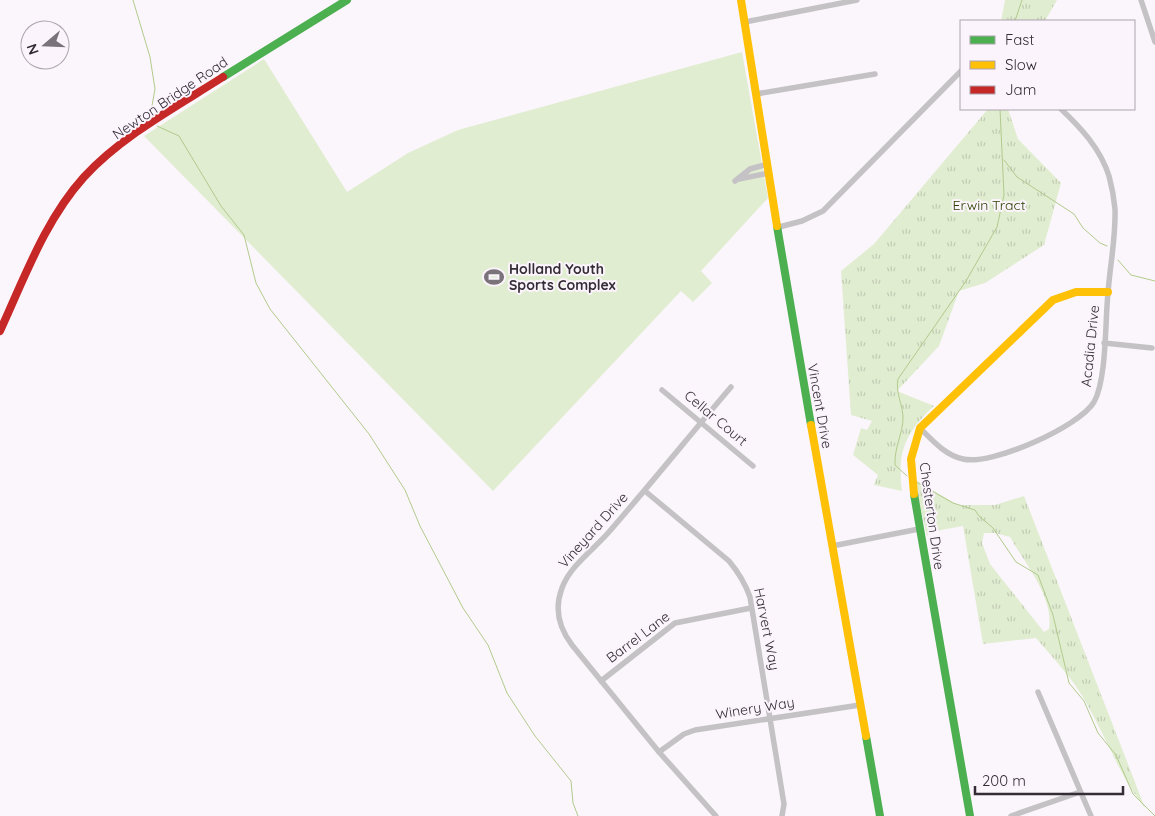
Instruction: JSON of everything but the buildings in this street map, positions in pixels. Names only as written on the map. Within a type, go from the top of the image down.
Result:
[{"type":"street","name":"Newton Bridge Road","points":[[0,331],[47,236],[71,193],[85,177],[137,133],[218,78],[347,0]]},
{"type":"street","name":"Vincent Drive","points":[[740,0],[779,227],[799,359],[880,816]]},
{"type":"street","points":[[744,22],[857,0]]},
{"type":"street","points":[[1141,0],[1153,31],[1155,42]]},
{"type":"street","points":[[779,227],[802,222],[823,211],[960,72]]},
{"type":"street","points":[[756,94],[875,74]]},
{"type":"street","name":"Acadia Drive","points":[[920,428],[949,454],[976,461],[996,457],[1054,432],[1079,418],[1093,403],[1099,387],[1115,221],[1112,186],[1097,149],[1062,110]]},
{"type":"street","points":[[768,164],[750,169],[735,181],[770,173]]},
{"type":"street","name":"Chesterton Drive","points":[[970,816],[919,529],[910,463],[913,444],[920,428],[1052,300],[1076,292],[1108,292]]},
{"type":"street","points":[[1104,343],[1152,348]]},
{"type":"street","name":"Vineyard Drive","points":[[716,816],[659,752],[601,681],[563,633],[558,618],[559,596],[571,570],[595,548],[732,387]]},
{"type":"street","name":"Cellar Court","points":[[662,390],[753,466]]},
{"type":"street","name":"Harvert Way","points":[[645,491],[729,561],[746,585],[752,608],[784,804],[782,816]]},
{"type":"street","points":[[832,546],[919,529]]},
{"type":"street","name":"Barrel Lane","points":[[601,681],[675,623],[752,608]]},
{"type":"street","points":[[1038,692],[1091,816]]},
{"type":"street","name":"Winery Way","points":[[659,752],[684,734],[695,730],[860,705]]},
{"type":"street","points":[[1011,816],[1080,792]]},
{"type":"green space","points":[[1005,0],[1057,0],[1046,20],[1001,20]]},
{"type":"green space","name":"Holland Youth Sports Complex","points":[[742,52],[768,198],[701,271],[712,283],[693,302],[681,291],[493,491],[144,136],[264,59],[347,192],[408,153],[458,130]]},
{"type":"green space","name":"Erwin Tract","points":[[987,110],[1008,110],[1018,139],[1061,183],[1044,245],[985,283],[959,291],[939,346],[897,391],[934,406],[916,425],[905,444],[901,465],[902,491],[874,485],[878,475],[853,455],[861,428],[867,430],[872,421],[851,415],[841,271],[874,244]]},
{"type":"green space","points":[[914,479],[958,505],[995,505],[1024,496],[1145,808],[1128,784],[1082,695],[1036,638],[983,644],[963,526],[930,532],[927,536]],"holes":[[[984,533],[995,533],[1010,537],[1043,593],[1049,617],[1049,629],[1044,632],[990,564],[982,543]]]},
{"type":"waterway","points":[[133,0],[150,57],[155,89],[150,117]]},
{"type":"waterway","points":[[1015,20],[1022,0]]},
{"type":"waterway","points":[[907,476],[895,465],[903,418],[897,384],[898,379],[966,281],[997,227],[1004,195],[1000,110]]},
{"type":"waterway","points":[[157,126],[179,136],[221,206],[244,235],[256,283],[270,309],[369,434],[405,490],[420,526],[463,608],[488,645],[507,693],[535,736],[571,781],[573,803],[578,816]]},
{"type":"waterway","points":[[1004,160],[1017,177],[1074,214],[1083,228],[1100,243],[1107,246]]},
{"type":"waterway","points":[[1118,260],[1131,275],[1155,281]]},
{"type":"waterway","points":[[916,482],[953,503],[975,510],[993,528],[1016,562],[1038,575],[1053,615],[1069,683],[1084,701],[1098,733],[1116,755],[1133,794],[1155,816]]},
{"type":"traffic: fast","points":[[223,77],[347,0]]},
{"type":"traffic: fast","points":[[777,226],[811,425]]},
{"type":"traffic: fast","points":[[914,494],[970,816]]},
{"type":"traffic: fast","points":[[866,736],[880,816]]},
{"type":"traffic: slow","points":[[741,0],[777,226]]},
{"type":"traffic: slow","points":[[914,494],[911,459],[920,428],[1053,300],[1076,292],[1108,292]]},
{"type":"traffic: slow","points":[[811,425],[866,736]]},
{"type":"traffic: jam","points":[[0,331],[36,251],[58,212],[84,177],[99,162],[133,135],[223,77]]},
{"type":"place","name":"Holland Youth Sports Complex","points":[[494,277]]}]
